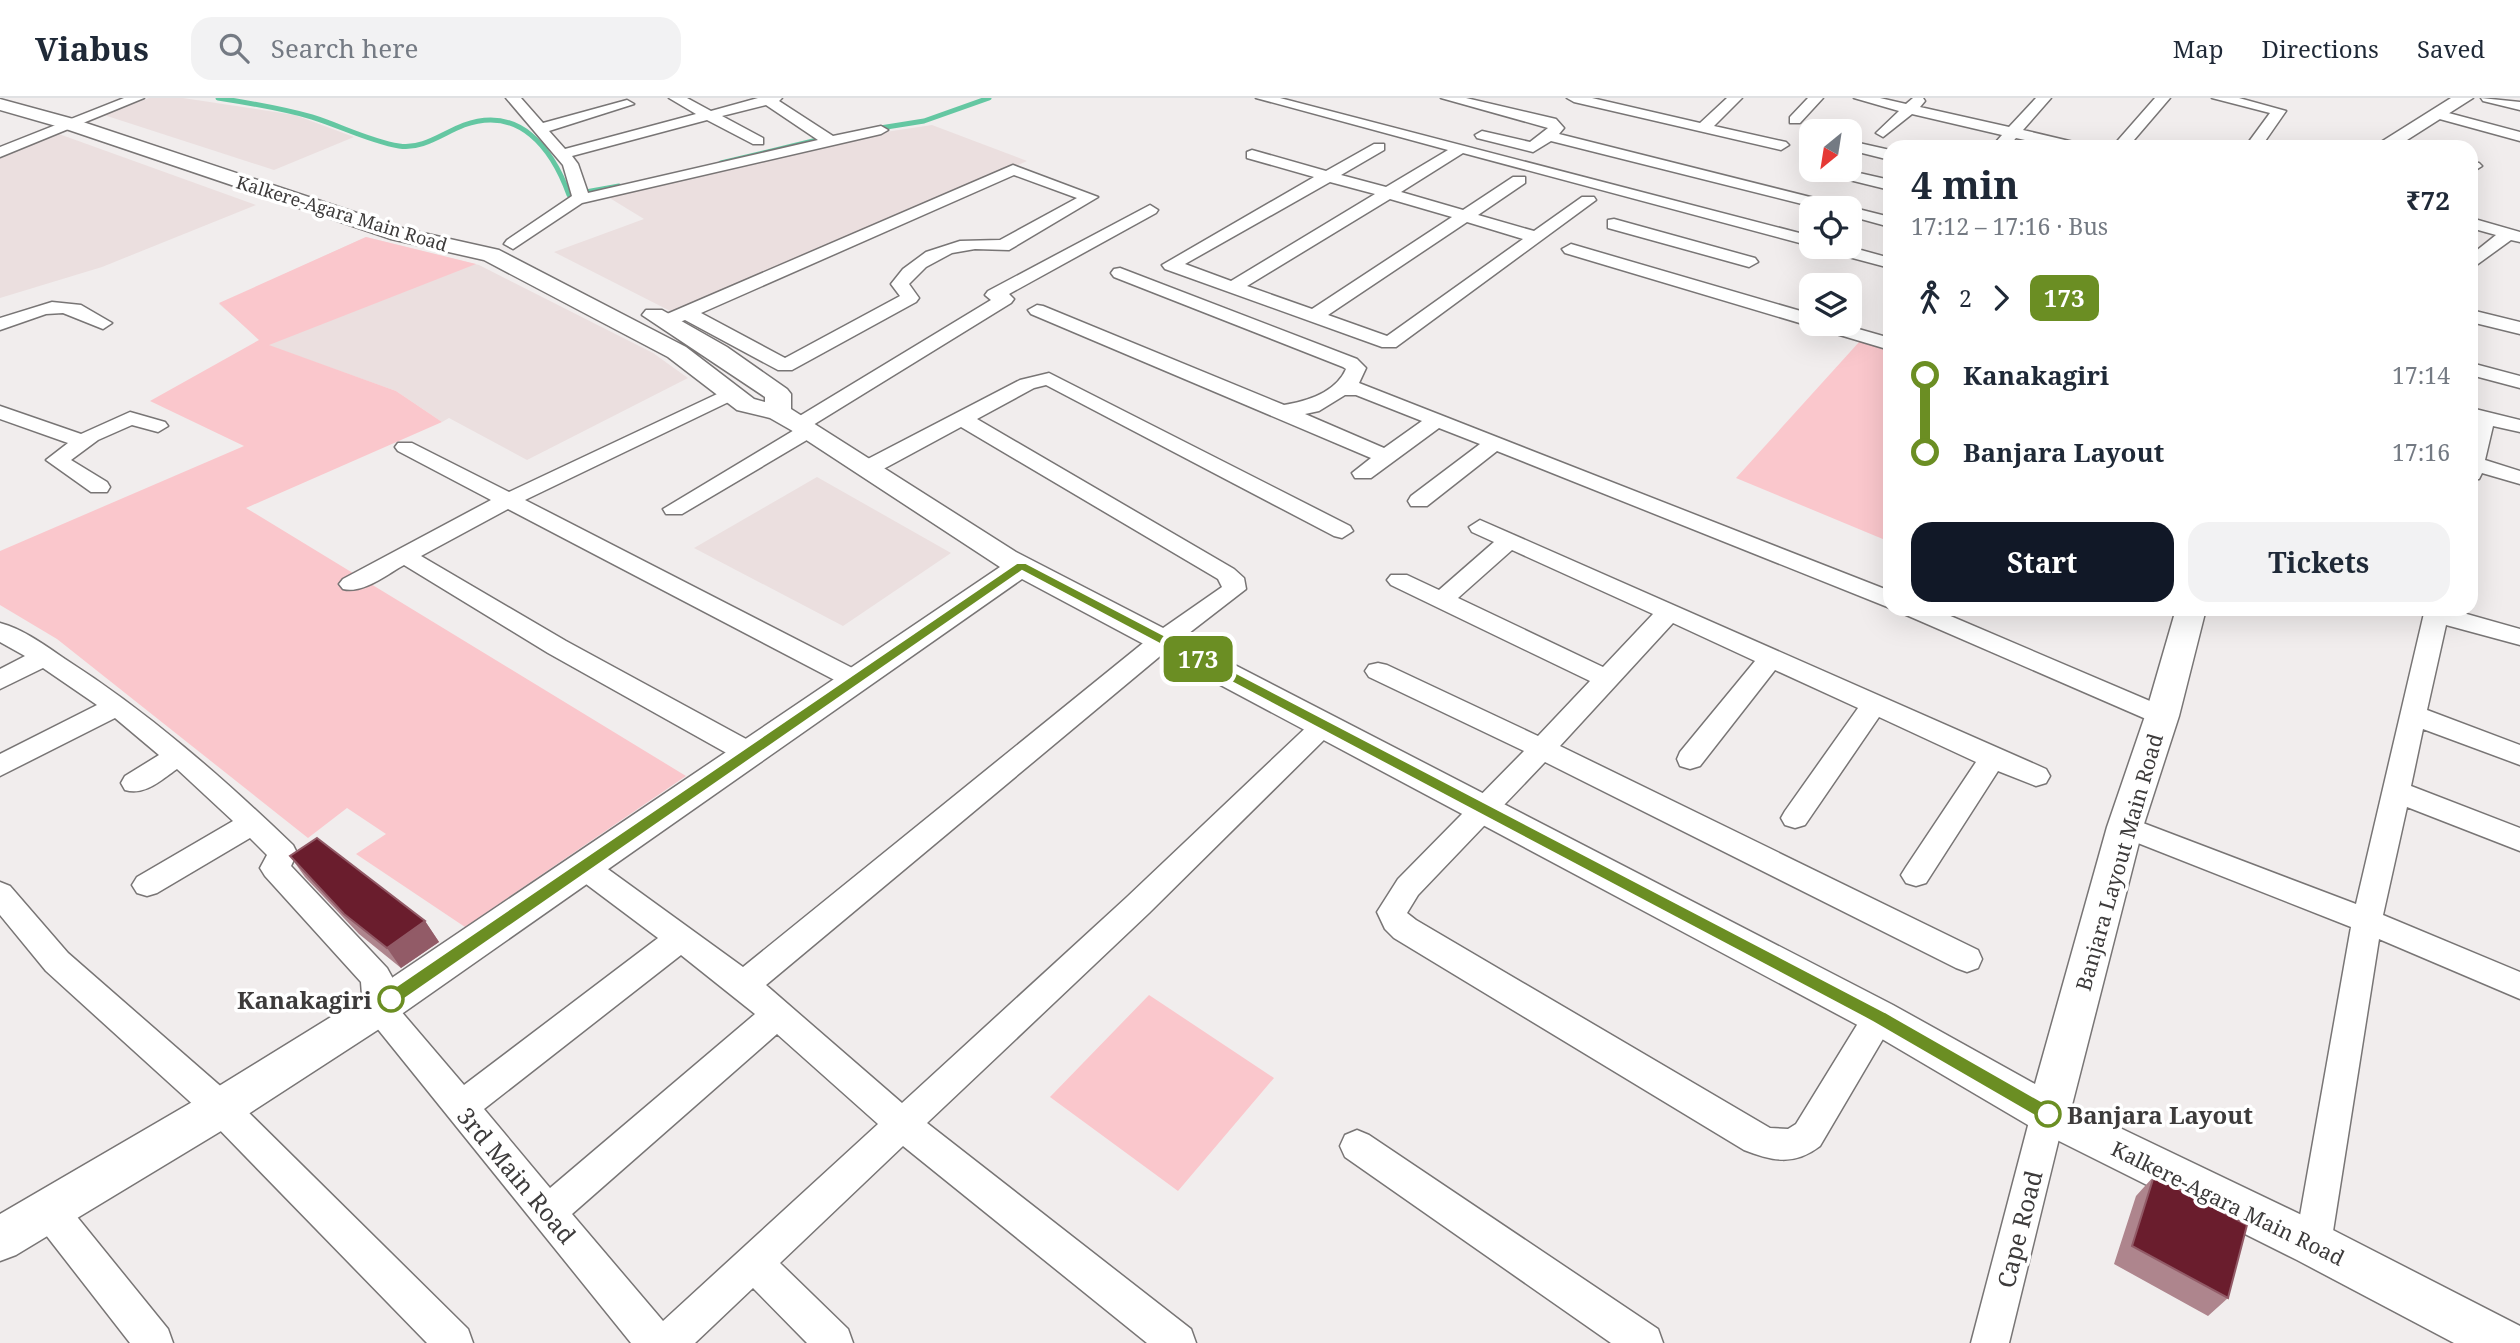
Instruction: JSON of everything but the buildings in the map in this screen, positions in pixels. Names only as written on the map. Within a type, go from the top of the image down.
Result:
[{"type":"street","name":"Kalkere-Agara Main Road","points":[[24,98],[353,220],[491,255],[677,352],[746,405],[796,422],[1021,566],[1486,808],[1879,1017],[2048,1114],[2313,1244],[2503,1343]]},
{"type":"street","points":[[0,152],[137,98]]},
{"type":"street","points":[[513,98],[563,154],[579,196]]},
{"type":"street","points":[[676,98],[758,141]]},
{"type":"street","points":[[1263,98],[1799,238]]},
{"type":"street","points":[[1448,98],[1551,122],[1557,128],[1533,147],[1467,131]]},
{"type":"street","points":[[1574,98],[1781,145]]},
{"type":"street","points":[[1703,128],[1735,98]]},
{"type":"street","points":[[1795,120],[1816,98]]},
{"type":"street","points":[[1861,98],[2046,140]]},
{"type":"street","points":[[1883,133],[1922,98]]},
{"type":"street","points":[[2006,140],[2044,98]]},
{"type":"street","points":[[2126,140],[2163,98]]},
{"type":"street","points":[[2219,98],[2279,111],[2258,140]]},
{"type":"street","points":[[2401,140],[2464,98]]},
{"type":"street","points":[[2488,98],[2520,106]]},
{"type":"street","points":[[563,154],[770,99],[828,139]]},
{"type":"street","name":"Kalkere-Agara Main Road","points":[[0,104],[80,121],[418,225],[513,244],[677,317],[704,341],[778,394],[796,422]]},
{"type":"street","points":[[542,128],[627,104]]},
{"type":"street","points":[[1632,127],[1647,115]]},
{"type":"street","points":[[2441,115],[2520,137]]},
{"type":"street","points":[[491,255],[513,244],[579,196],[828,139],[881,130]]},
{"type":"street","points":[[0,134],[28,142]]},
{"type":"street","points":[[1548,136],[1799,199]]},
{"type":"street","points":[[1379,147],[1171,265],[1389,343],[1588,200]]},
{"type":"street","points":[[1233,287],[1461,148]]},
{"type":"street","points":[[1862,149],[1883,153]]},
{"type":"street","points":[[1252,155],[1536,237]]},
{"type":"street","points":[[677,317],[1013,170],[1090,197],[1003,246],[986,242],[960,244],[928,258],[908,271],[900,284],[910,298],[758,378]]},
{"type":"street","points":[[1862,178],[1883,183]]},
{"type":"street","points":[[1314,316],[1519,180]]},
{"type":"street","points":[[674,509],[796,422],[1005,299],[994,295],[1150,210]]},
{"type":"street","points":[[1862,214],[1883,220]]},
{"type":"street","points":[[2478,259],[2510,234],[2520,217]]},
{"type":"street","points":[[1614,225],[1749,262],[1719,292]]},
{"type":"street","points":[[2478,225],[2510,234]]},
{"type":"street","points":[[1570,249],[1799,312]]},
{"type":"street","points":[[1862,255],[1883,260]]},
{"type":"street","points":[[1120,273],[1350,363],[1356,368],[1356,374],[1348,387],[1312,407],[1282,411]]},
{"type":"street","points":[[0,324],[67,305],[80,308],[103,323]]},
{"type":"street","points":[[1037,310],[1387,457]]},
{"type":"street","points":[[677,317],[785,366]]},
{"type":"street","points":[[2478,318],[2520,328]]},
{"type":"street","points":[[1862,336],[1883,342]]},
{"type":"street","points":[[2478,371],[2520,382]]},
{"type":"street","points":[[868,468],[1027,384],[1049,379],[1342,531]]},
{"type":"street","points":[[1348,387],[1439,419],[1883,597]]},
{"type":"street","points":[[351,584],[507,501],[732,393]]},
{"type":"street","points":[[0,412],[82,441]]},
{"type":"street","points":[[2478,416],[2520,426]]},
{"type":"street","points":[[99,487],[57,460],[82,441],[130,418],[158,426]]},
{"type":"street","points":[[744,985],[1163,641],[1234,589],[1232,578],[961,418]]},
{"type":"street","points":[[1363,473],[1439,419]]},
{"type":"street","points":[[1419,501],[1496,442]]},
{"type":"street","points":[[405,447],[855,680]]},
{"type":"street","points":[[2478,469],[2520,478]]},
{"type":"street","points":[[1480,527],[2036,776]]},
{"type":"street","points":[[1442,600],[1509,541]]},
{"type":"street","points":[[403,555],[557,647],[749,752]]},
{"type":"street","points":[[0,1239],[222,1108],[379,1007],[1021,566]]},
{"type":"street","points":[[1399,580],[1606,679]]},
{"type":"street","points":[[1669,612],[1486,808],[1408,887],[1392,912],[1396,921],[1756,1139],[1785,1146],[1797,1145],[1808,1135],[1879,1017]]},
{"type":"street","points":[[1929,616],[2162,716]]},
{"type":"street","name":"Banjara Layout Main Road","points":[[2048,1114],[2125,827],[2162,716],[2189,616]]},
{"type":"street","points":[[2313,1244],[2367,921],[2436,616]]},
{"type":"street","points":[[2450,616],[2520,637]]},
{"type":"street","points":[[0,631],[45,656],[117,706],[253,823],[283,853],[275,868],[376,978],[379,1007]]},
{"type":"street","points":[[0,680],[45,656]]},
{"type":"street","points":[[1690,759],[1771,657]]},
{"type":"street","points":[[1378,671],[1542,748],[1968,959]]},
{"type":"street","points":[[1795,818],[1874,704]]},
{"type":"street","points":[[0,766],[117,706]]},
{"type":"street","points":[[2413,715],[2520,755]]},
{"type":"street","points":[[667,1343],[1138,905],[1324,725]]},
{"type":"street","points":[[135,783],[177,757]]},
{"type":"street","points":[[1916,875],[1993,758]]},
{"type":"street","points":[[2395,792],[2520,839]]},
{"type":"street","points":[[147,885],[253,823]]},
{"type":"street","points":[[2125,827],[2367,921],[2520,986]]},
{"type":"street","points":[[584,867],[744,985],[904,1125],[1177,1343]]},
{"type":"street","points":[[0,894],[57,962],[222,1108],[454,1343]]},
{"type":"street","points":[[461,1107],[681,938]]},
{"type":"street","name":"3rd Main Road","points":[[379,1007],[656,1343]]},
{"type":"street","points":[[548,1212],[777,1014]]},
{"type":"street","name":"Cape Road","points":[[1990,1343],[2048,1114]]},
{"type":"street","points":[[1357,1146],[1644,1343]]},
{"type":"street","points":[[48,1209],[154,1343]]},
{"type":"street","points":[[754,1263],[834,1343]]},
{"type":"shaded area","points":[[149,98],[183,98],[295,115],[354,137],[274,170],[104,115]]},
{"type":"shaded area","points":[[932,125],[1027,161],[682,317],[554,252],[644,219],[608,197],[852,137]]},
{"type":"shaded area","points":[[59,134],[256,205],[102,267],[0,298],[0,158]]},
{"type":"shaded area","points":[[366,237],[479,265],[653,353],[688,378],[527,460],[449,418],[442,422],[396,391],[267,345],[219,304]]},
{"type":"shaded area","points":[[366,237],[476,264],[269,345],[396,391],[442,422],[246,508],[686,776],[465,927],[356,854],[386,834],[347,808],[308,838],[57,639],[0,605],[0,551],[244,446],[150,401],[259,340],[219,303]]},
{"type":"shaded area","points":[[1860,341],[1883,348],[1883,539],[1736,478]]},
{"type":"shaded area","points":[[817,477],[951,553],[843,626],[694,548]]},
{"type":"shaded area","points":[[1149,995],[1274,1078],[1178,1191],[1050,1097]]},
{"type":"waterway","points":[[218,98],[300,114],[377,141],[408,147],[424,143],[464,125],[484,120],[501,121],[517,126],[543,147],[553,161],[569,195],[619,186]]},
{"type":"waterway","points":[[874,129],[924,121],[989,98]]},
{"type":"waterway","points":[[721,163],[813,141]]},
{"type":"bus line","name":"173","points":[[391,999],[1021,566],[1486,808],[1879,1017],[2048,1114]]},
{"type":"place","name":"Kanakagiri","points":[[391,999]]},
{"type":"place","name":"Banjara Layout","points":[[2048,1114]]}]
